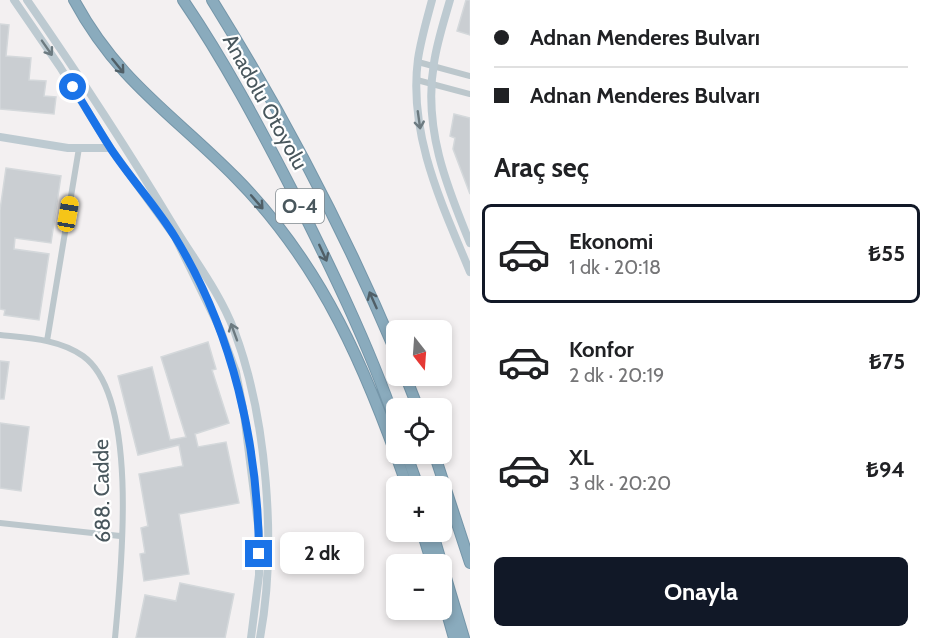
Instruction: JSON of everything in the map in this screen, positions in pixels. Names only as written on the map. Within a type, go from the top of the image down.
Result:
[{"type":"highway","points":[[74,0],[103,48],[125,75],[236,178],[309,268],[331,304],[360,361],[403,476]]},
{"type":"highway","name":"Anadolu Otoyolu","points":[[183,0],[268,144],[310,225],[360,334],[386,399]]},
{"type":"highway","name":"Anadolu Otoyolu","points":[[212,0],[264,83],[319,185],[386,331]]},
{"type":"highway","points":[[438,464],[470,563]]},
{"type":"highway","points":[[435,542],[464,638]]},
{"type":"highway","points":[[449,620],[454,638]]},
{"type":"street","points":[[14,0],[60,67],[110,148],[175,237],[201,286],[236,372],[244,414],[259,533],[259,575],[251,638]]},
{"type":"street","points":[[27,0],[104,111],[216,293],[234,331],[257,424],[267,516],[268,564],[260,638]]},
{"type":"street","points":[[432,0],[418,62],[418,112],[426,160],[470,272]]},
{"type":"street","points":[[450,0],[433,65],[432,120],[439,162],[470,243]]},
{"type":"street","points":[[418,62],[470,76]]},
{"type":"street","points":[[417,80],[470,94]]},
{"type":"street","points":[[0,137],[79,148],[110,148]]},
{"type":"street","points":[[47,341],[79,148]]},
{"type":"street","name":"688. Cadde","points":[[0,335],[47,341],[83,356],[100,372],[111,396],[122,456],[115,638]]},
{"type":"street","points":[[0,523],[120,536]]},
{"type":"building","points":[[466,0],[470,0],[470,35],[457,31]]},
{"type":"building","points":[[0,24],[9,25],[6,56],[31,58],[29,80],[46,81],[44,96],[56,97],[54,114],[0,109]]},
{"type":"building","points":[[454,114],[470,118],[470,194],[453,149],[455,138],[450,136]]},
{"type":"building","points":[[6,168],[61,176],[51,243],[15,238],[14,249],[49,254],[39,320],[4,315],[5,310],[0,309],[0,210]]},
{"type":"building","points":[[208,342],[216,369],[212,370],[229,423],[195,434],[198,447],[226,442],[239,503],[179,514],[189,574],[144,581],[140,554],[145,553],[141,528],[148,526],[139,474],[183,466],[179,445],[138,455],[118,376],[152,367],[170,440],[186,437],[161,357]]},
{"type":"building","points":[[0,361],[9,362],[4,399],[0,399]]},
{"type":"building","points":[[0,423],[29,427],[21,491],[0,488]]},
{"type":"building","points":[[180,583],[234,594],[225,638],[136,638],[145,595],[176,601]]},
{"type":"route","points":[[73,87],[111,149],[175,237],[201,286],[220,329],[236,372],[244,414],[259,533],[259,554]]}]
